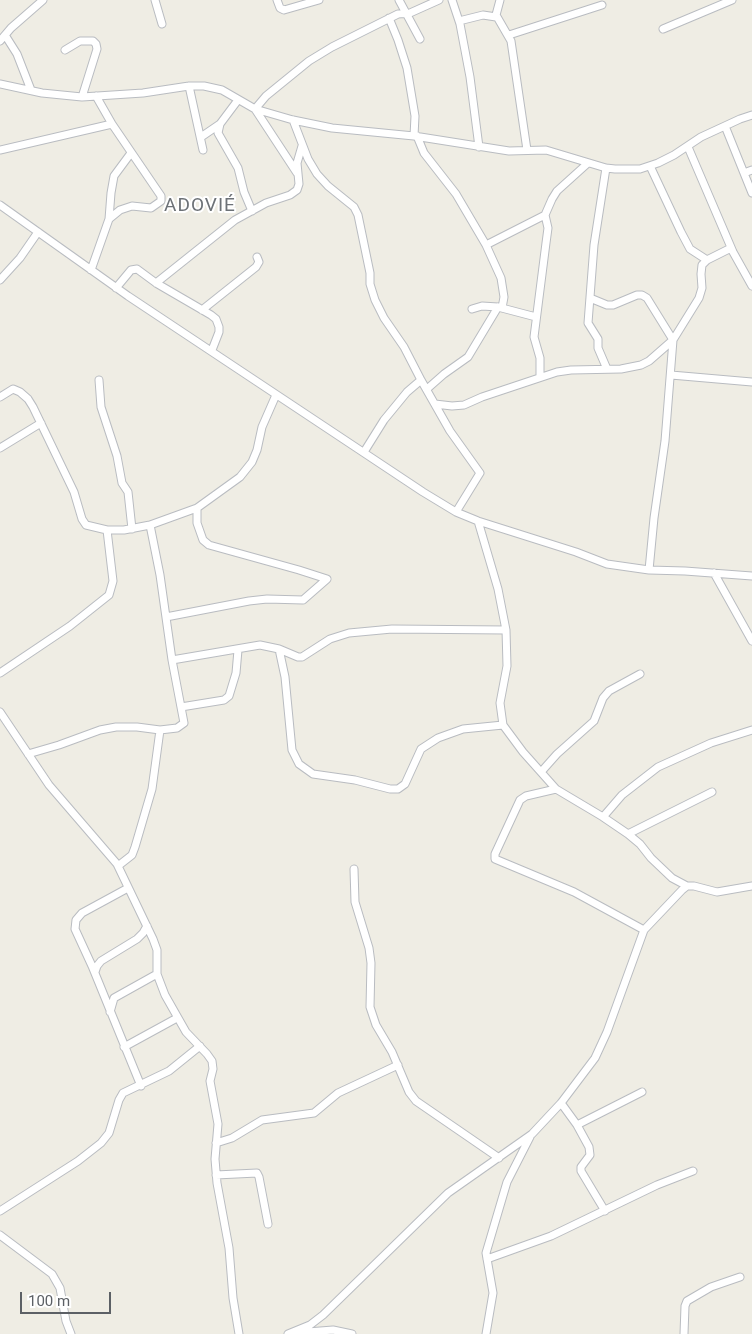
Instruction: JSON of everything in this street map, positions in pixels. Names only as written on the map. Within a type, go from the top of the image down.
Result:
[{"type":"street","points":[[31,90],[17,54],[2,38],[44,0]]},
{"type":"street","points":[[155,0],[162,24]]},
{"type":"street","points":[[277,0],[280,8],[284,10],[319,0]]},
{"type":"street","points":[[399,0],[420,39]]},
{"type":"street","points":[[255,109],[266,96],[309,61],[332,46],[398,14],[410,13],[439,0]]},
{"type":"street","points":[[452,0],[459,21],[470,78],[479,147]]},
{"type":"street","points":[[496,17],[500,0]]},
{"type":"street","points":[[663,29],[732,0]]},
{"type":"street","points":[[509,35],[602,5]]},
{"type":"street","points":[[459,21],[482,15],[496,17],[509,35],[527,150]]},
{"type":"street","points":[[389,18],[407,68],[415,116],[416,136],[424,153],[456,194],[486,245],[501,278],[504,298],[500,308],[479,336],[473,351],[468,357],[427,389]]},
{"type":"street","points":[[65,50],[80,41],[92,41],[96,44],[97,49],[82,97]]},
{"type":"street","points":[[0,84],[42,94],[82,97],[204,86],[222,90],[255,109],[293,120],[332,128],[416,136],[509,151],[546,150],[606,168],[640,170],[674,155],[725,126],[752,115]]},
{"type":"street","points":[[189,86],[204,150]]},
{"type":"street","points":[[96,96],[112,124],[161,196],[161,201],[151,208],[132,206],[120,210],[109,219]]},
{"type":"street","points":[[201,137],[220,124],[238,100]]},
{"type":"street","points":[[255,109],[297,173]]},
{"type":"street","points":[[293,120],[302,146],[317,174],[328,186],[354,207],[358,215],[370,273],[370,284],[375,300],[384,318],[404,347],[456,442],[480,474],[456,512]]},
{"type":"street","points":[[0,150],[112,124]]},
{"type":"street","points":[[220,124],[218,133],[238,168],[244,192],[252,211]]},
{"type":"street","points":[[725,126],[752,193]]},
{"type":"street","points":[[156,283],[235,220],[266,203],[290,195],[297,190],[299,184],[297,163],[302,146]]},
{"type":"street","points":[[688,147],[731,248],[752,285]]},
{"type":"street","points":[[91,270],[109,219],[114,176],[131,153]]},
{"type":"street","points":[[540,377],[540,358],[534,337],[548,228],[545,215],[557,191],[588,163]]},
{"type":"street","points":[[650,166],[690,248],[707,260]]},
{"type":"street","points":[[606,168],[594,245],[588,325],[598,339],[598,348],[607,370]]},
{"type":"street","points":[[744,173],[752,170]]},
{"type":"street","points":[[0,205],[116,288],[456,512],[608,564],[649,570],[752,576]]},
{"type":"street","points":[[486,245],[545,215]]},
{"type":"street","points":[[0,280],[20,258],[38,232]]},
{"type":"street","points":[[435,404],[464,405],[475,399],[492,395],[540,377],[571,370],[621,369],[641,365],[649,361],[673,340],[701,294],[701,270],[707,260],[731,248]]},
{"type":"street","points":[[202,310],[256,267],[259,262],[257,257]]},
{"type":"street","points":[[116,288],[131,270],[137,269],[156,283],[216,319],[219,332],[212,350]]},
{"type":"street","points":[[590,298],[607,305],[642,295],[647,298],[673,340],[665,441],[649,570]]},
{"type":"street","points":[[472,308],[482,306],[500,308],[536,317]]},
{"type":"street","points":[[671,375],[752,382]]},
{"type":"street","points":[[99,380],[101,406],[118,456],[122,483],[128,492],[132,529]]},
{"type":"street","points":[[364,452],[384,420],[407,392],[421,380]]},
{"type":"street","points":[[0,397],[13,389],[20,392],[33,407],[74,492],[82,519],[86,525],[107,530],[132,529],[150,525],[197,508],[240,477],[252,462],[257,450],[262,427],[276,394]]},
{"type":"street","points":[[0,448],[41,424]]},
{"type":"street","points":[[166,617],[249,601],[267,599],[302,600],[327,579],[209,546],[203,540],[197,523],[197,508]]},
{"type":"street","points":[[478,521],[498,589],[506,630],[507,666],[500,703],[503,725],[523,752],[556,789],[628,834],[672,878],[687,886],[717,892],[752,886]]},
{"type":"street","points":[[28,754],[100,730],[116,727],[137,727],[160,730],[177,728],[184,723],[150,525]]},
{"type":"street","points":[[0,673],[70,626],[109,594],[113,581],[107,530]]},
{"type":"street","points":[[714,573],[752,641]]},
{"type":"street","points":[[172,660],[260,645],[302,657],[330,639],[342,634],[392,629],[506,630]]},
{"type":"street","points":[[181,707],[224,700],[229,696],[236,673],[238,650]]},
{"type":"street","points":[[279,650],[292,750],[299,764],[313,774],[398,789],[405,784],[421,749],[438,738],[463,729],[503,725]]},
{"type":"street","points":[[541,772],[557,754],[594,722],[603,698],[609,691],[640,674]]},
{"type":"street","points":[[0,712],[50,785],[118,866],[157,950],[157,974],[165,995],[177,1018],[192,1040],[200,1046],[212,1061],[213,1069],[210,1081],[218,1124],[216,1175],[239,1334]]},
{"type":"street","points":[[118,866],[132,854],[136,847],[152,789],[160,730]]},
{"type":"street","points":[[603,817],[622,795],[658,767],[711,743],[752,730]]},
{"type":"street","points":[[556,789],[526,796],[520,800],[495,854],[496,859],[574,892],[644,930]]},
{"type":"street","points":[[628,834],[712,792]]},
{"type":"street","points":[[354,869],[355,902],[369,948],[371,963],[370,1006],[376,1025],[398,1065],[409,1092],[416,1101],[499,1158]]},
{"type":"street","points":[[290,1333],[310,1325],[323,1315],[448,1193],[532,1134],[561,1103],[594,1058],[607,1032],[644,930],[687,886]]},
{"type":"street","points":[[128,888],[82,913],[76,920],[75,930],[95,972],[140,1086]]},
{"type":"street","points":[[95,972],[101,961],[137,939],[147,926]]},
{"type":"street","points":[[110,1012],[114,998],[157,974]]},
{"type":"street","points":[[124,1047],[177,1018]]},
{"type":"street","points":[[0,1211],[78,1161],[100,1143],[109,1133],[119,1100],[124,1093],[169,1071],[200,1046]]},
{"type":"street","points":[[216,1143],[232,1138],[262,1120],[314,1113],[338,1093],[398,1065]]},
{"type":"street","points":[[577,1125],[642,1092]]},
{"type":"street","points":[[561,1103],[577,1125],[590,1152],[590,1155],[581,1167],[581,1171],[605,1211]]},
{"type":"street","points":[[486,1334],[493,1293],[486,1253],[507,1182],[532,1134]]},
{"type":"street","points":[[487,1259],[551,1236],[657,1185],[693,1170]]},
{"type":"street","points":[[216,1175],[256,1173],[259,1177],[268,1224]]},
{"type":"street","points":[[0,1235],[52,1274],[60,1288],[66,1321],[71,1334]]},
{"type":"street","points":[[684,1334],[685,1306],[687,1301],[711,1287],[740,1277]]},
{"type":"street","points":[[290,1333],[303,1334],[333,1330],[348,1334]]},
{"type":"district","name":"ADOVIÉ","points":[[200,206]]}]
